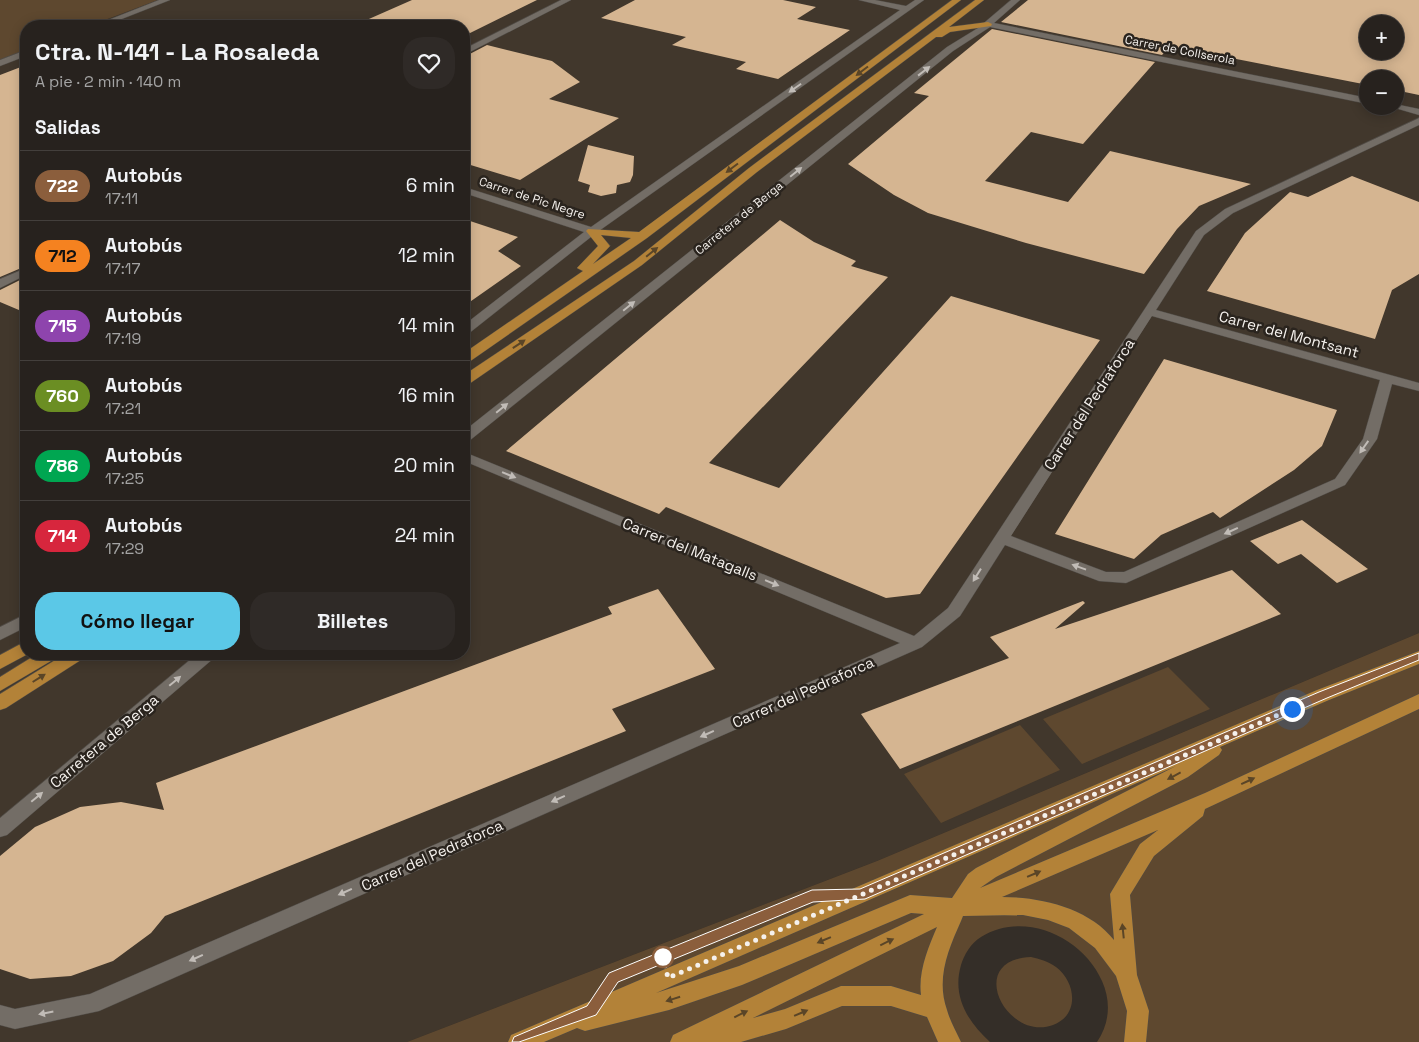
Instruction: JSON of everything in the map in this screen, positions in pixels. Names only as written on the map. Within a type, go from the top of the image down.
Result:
[{"type":"main road","points":[[470,355],[640,237],[957,0]]},
{"type":"main road","points":[[968,0],[954,10],[962,20],[974,26]]},
{"type":"main road","points":[[470,377],[638,263],[753,170],[921,45],[957,15],[979,1],[981,15],[988,24],[948,30],[921,45]]},
{"type":"main road","points":[[888,52],[909,43],[945,16],[975,15]]},
{"type":"main road","points":[[592,232],[640,237],[657,236],[721,187],[753,170]]},
{"type":"main road","points":[[559,292],[604,246],[592,232]]},
{"type":"main road","points":[[0,663],[20,651]]},
{"type":"main road","points":[[527,1038],[1323,695],[1419,658]]},
{"type":"main road","points":[[0,685],[40,660]]},
{"type":"main road","points":[[0,703],[68,660]]},
{"type":"main road","points":[[681,1042],[958,907],[1212,798],[1419,701]]},
{"type":"main road","points":[[950,1042],[935,1009],[930,987],[932,965],[958,907],[975,880],[998,866],[1182,772],[1244,730]]},
{"type":"main road","points":[[1128,980],[1120,894],[1147,850],[1212,798]]},
{"type":"main road","points":[[512,1042],[696,991],[742,975],[910,904],[958,907],[1023,906],[1050,911],[1076,922],[1102,942],[1125,971],[1138,1011],[1135,1042]]},
{"type":"main road","points":[[704,1042],[786,1019],[840,996],[891,996],[935,1009]]},
{"type":"street","points":[[113,20],[166,0]]},
{"type":"street","points":[[470,49],[567,0]]},
{"type":"street","points":[[863,0],[907,9]]},
{"type":"street","points":[[470,326],[592,232],[920,0]]},
{"type":"street","name":"Carretera de Berga","points":[[470,433],[950,49],[988,24],[1016,0]]},
{"type":"street","name":"Carrer de Collserola","points":[[988,24],[1359,99]]},
{"type":"street","points":[[0,63],[20,55]]},
{"type":"street","points":[[1404,109],[1419,112]]},
{"type":"street","name":"Carrer del Pedraforca","points":[[0,1015],[15,1019],[91,1004],[916,643],[954,612],[1200,233],[1229,210],[1419,121]]},
{"type":"street","name":"Carrer de Pic Negre","points":[[470,192],[592,232]]},
{"type":"street","points":[[0,284],[20,274]]},
{"type":"street","name":"Carrer del Montsant","points":[[1150,312],[1419,387]]},
{"type":"street","points":[[1001,538],[1105,577],[1126,578],[1340,482],[1370,439],[1387,378]]},
{"type":"street","name":"Carrer del Matagalls","points":[[470,458],[916,643]]},
{"type":"street","points":[[0,634],[20,623]]},
{"type":"street","name":"Carretera de Berga","points":[[0,829],[201,660]]},
{"type":"shaded area","points":[[0,0],[158,0],[105,20],[20,20],[20,52],[0,60]]},
{"type":"shaded area","points":[[158,0],[1419,0],[1419,633],[877,861],[407,1042],[0,1042],[0,60],[20,52],[20,660],[470,660],[470,20],[105,20]]},
{"type":"shaded area","points":[[1419,633],[1419,1042],[1097,1042],[1105,1027],[1108,1004],[1102,981],[1093,965],[1067,941],[1050,932],[1033,927],[1015,926],[998,929],[974,942],[968,949],[961,965],[959,976],[960,997],[968,1017],[990,1042],[407,1042],[877,861]]},
{"type":"shaded area","points":[[1168,667],[1210,709],[1082,764],[1043,719]]},
{"type":"shaded area","points":[[1020,725],[1060,770],[941,823],[904,774]]},
{"type":"shaded area","points":[[1031,957],[1056,967],[1063,973],[1071,989],[1072,998],[1068,1014],[1053,1025],[1036,1027],[1021,1022],[1008,1012],[1000,999],[996,984],[1000,971],[1011,961]]},
{"type":"building","points":[[412,0],[537,0],[470,33],[470,20],[367,20]]},
{"type":"building","points":[[635,0],[783,0],[816,7],[797,19],[850,30],[778,79],[736,69],[746,62],[672,45],[686,37],[601,18]]},
{"type":"building","points":[[1028,0],[1419,0],[1419,95],[1404,92],[1404,70],[1359,70],[1359,83],[1170,46],[1162,55],[1001,22]]},
{"type":"building","points":[[992,29],[1155,62],[1083,144],[1031,132],[985,181],[1068,202],[1110,151],[1251,184],[1199,206],[1177,229],[1144,274],[1026,243],[928,213],[894,195],[848,164],[929,96],[914,93]]},
{"type":"building","points":[[487,45],[552,61],[580,82],[549,99],[619,118],[520,180],[470,165],[470,54]]},
{"type":"building","points":[[20,67],[20,269],[0,277],[0,75]]},
{"type":"building","points":[[588,145],[634,156],[633,175],[630,182],[617,185],[616,193],[601,196],[588,192],[590,185],[578,181]]},
{"type":"building","points":[[1352,176],[1419,202],[1419,274],[1392,290],[1375,339],[1207,291],[1245,233],[1290,192],[1308,197]]},
{"type":"building","points":[[780,220],[814,242],[856,261],[851,266],[888,277],[709,463],[779,488],[951,296],[1100,340],[920,594],[886,598],[666,507],[659,514],[506,451]]},
{"type":"building","points":[[470,221],[518,237],[498,251],[521,266],[470,302]]},
{"type":"building","points":[[20,280],[20,310],[0,302],[0,290]]},
{"type":"building","points":[[1164,359],[1337,410],[1322,446],[1294,470],[1220,518],[1213,512],[1161,535],[1134,559],[1055,534]]},
{"type":"building","points":[[1302,520],[1368,569],[1337,583],[1301,554],[1278,564],[1250,541]]},
{"type":"building","points":[[1232,570],[1281,614],[900,769],[861,714],[1009,658],[990,637],[1083,601],[1085,603],[1055,629]]},
{"type":"building","points":[[658,589],[715,669],[612,709],[626,731],[165,916],[151,933],[113,961],[71,976],[30,979],[0,969],[0,856],[35,827],[80,807],[121,802],[164,810],[156,783],[612,614],[608,607]]},
{"type":"bus line","name":"722","points":[[519,1042],[592,1011],[614,978],[630,971],[812,896],[861,895],[1323,695],[1419,657]]},
{"type":"route","points":[[663,957],[668,978],[1292,709]]}]
